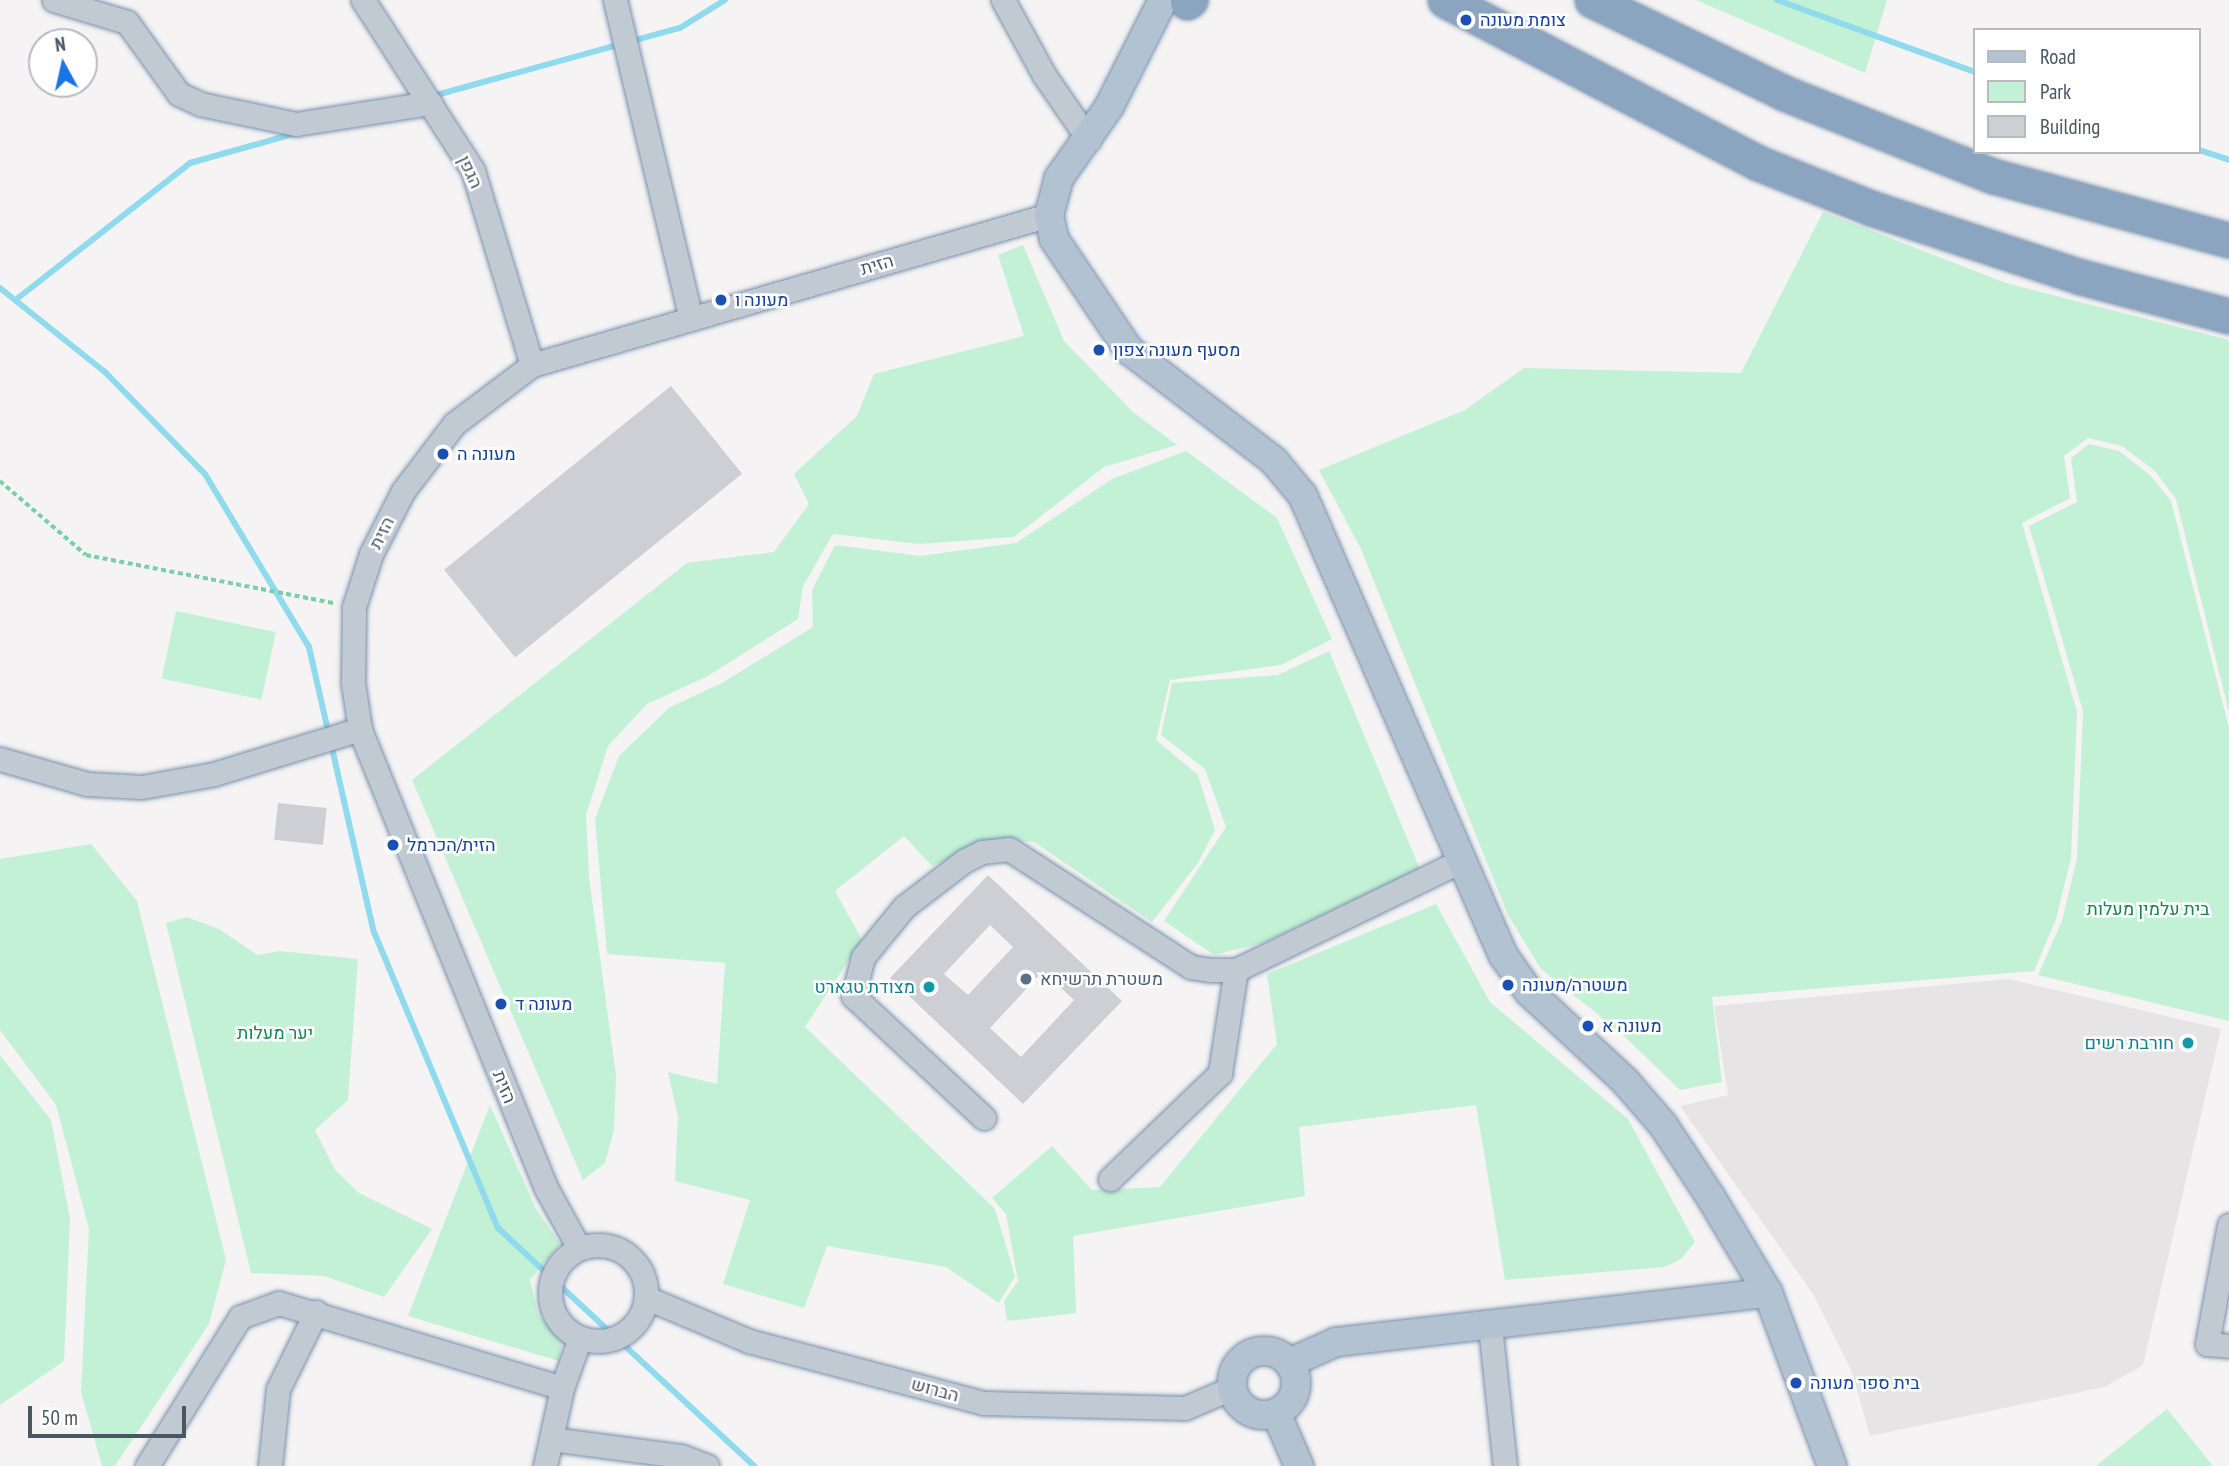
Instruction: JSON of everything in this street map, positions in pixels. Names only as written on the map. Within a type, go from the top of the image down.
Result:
[{"type":"highway","points":[[1445,0],[1796,178],[2081,277],[2229,316]]},
{"type":"highway","points":[[1592,0],[1784,93],[1993,176],[2229,240]]},
{"type":"main road","points":[[1182,0],[1089,140],[1059,178],[1049,215],[1054,239],[1129,350],[1274,461],[1303,496],[1458,862],[1503,955],[1529,992],[1625,1081],[1663,1125],[1768,1293],[1832,1466]]},
{"type":"main road","points":[[1289,1363],[1336,1342],[1768,1293]]},
{"type":"main road","points":[[1270,1352],[1289,1363],[1296,1387],[1276,1413],[1252,1413],[1232,1388],[1237,1367],[1254,1353],[1270,1352]]},
{"type":"main road","points":[[1276,1413],[1299,1466]]},
{"type":"street","points":[[54,0],[127,22],[179,93],[200,104],[296,124],[430,103]]},
{"type":"street","name":"הגפן","points":[[363,0],[473,172],[532,365]]},
{"type":"street","points":[[615,0],[691,319]]},
{"type":"street","points":[[1003,0],[1044,75],[1089,140]]},
{"type":"street","name":"הזית","points":[[579,1248],[545,1188],[360,729],[353,683],[354,607],[371,554],[403,491],[454,424],[532,365],[1049,215]]},
{"type":"street","points":[[0,759],[87,785],[142,786],[214,774],[360,729]]},
{"type":"street","points":[[984,1118],[853,996],[863,957],[871,947],[904,907],[964,860],[982,852],[1009,849],[1191,967],[1236,970],[1458,862]]},
{"type":"street","points":[[1110,1179],[1220,1073],[1236,970]]},
{"type":"street","points":[[2229,1225],[2207,1344],[2229,1346]]},
{"type":"street","points":[[604,1245],[627,1254],[639,1266],[647,1298],[629,1331],[614,1339],[580,1338],[560,1323],[550,1292],[559,1266],[579,1248],[604,1245]]},
{"type":"street","name":"הברוש","points":[[647,1298],[749,1341],[983,1403],[1185,1408],[1232,1388]]},
{"type":"street","points":[[147,1466],[240,1317],[279,1303],[562,1388]]},
{"type":"street","points":[[270,1466],[278,1389],[316,1312]]},
{"type":"street","points":[[1490,1326],[1505,1466]]},
{"type":"street","points":[[545,1466],[562,1388],[580,1338]]},
{"type":"street","points":[[551,1439],[681,1456],[707,1466]]},
{"type":"path","points":[[0,481],[86,555],[354,607]]},
{"type":"shaded area","points":[[2009,979],[2221,1029],[2143,1365],[2105,1387],[1870,1436],[1852,1372],[1813,1294],[1680,1106],[1728,1095],[1714,1006]]},
{"type":"green space","points":[[1696,0],[1887,0],[1865,73]]},
{"type":"green space","points":[[1823,212],[2006,283],[2229,340],[2229,712],[2176,499],[2155,471],[2122,446],[2088,438],[2064,456],[2070,498],[2022,523],[2077,712],[2071,858],[2056,919],[2034,971],[1712,997],[1722,1082],[1680,1090],[1621,1033],[1541,969],[1508,915],[1361,549],[1319,470],[1465,410],[1524,368],[1741,373]]},
{"type":"green space","points":[[1023,245],[1064,341],[1133,412],[1177,445],[1104,467],[1014,537],[919,544],[833,534],[803,586],[798,619],[706,677],[647,704],[608,746],[586,815],[589,877],[616,1075],[614,1130],[605,1163],[583,1180],[412,780],[687,563],[774,552],[809,504],[794,474],[857,416],[874,374],[1024,336],[998,255]]},
{"type":"green space","name":"בית עלמין מעלות","points":[[2089,444],[2119,451],[2150,475],[2171,501],[2229,728],[2229,1021],[2038,975],[2062,921],[2077,858],[2083,711],[2029,526],[2077,502],[2071,458]]},
{"type":"green space","points":[[1186,451],[1277,518],[1332,639],[1281,665],[1170,680],[1156,740],[1198,775],[1215,830],[1198,863],[1152,922],[1034,842],[1000,838],[932,866],[904,836],[835,891],[862,940],[805,1027],[995,1209],[1015,1276],[999,1303],[946,1267],[827,1246],[804,1308],[723,1284],[750,1200],[675,1181],[678,1117],[668,1072],[717,1084],[725,963],[607,954],[595,819],[619,756],[670,707],[722,683],[813,627],[812,590],[835,545],[920,556],[1016,543],[1112,479]]},
{"type":"green space","points":[[176,611],[276,632],[261,700],[162,678]]},
{"type":"green space","points":[[1329,651],[1420,869],[1263,943],[1214,955],[1164,921],[1226,827],[1205,769],[1161,735],[1172,683],[1278,675]]},
{"type":"green space","points":[[91,844],[137,901],[226,1260],[209,1324],[115,1466],[102,1466],[81,1392],[89,1229],[56,1105],[0,1030],[0,859]]},
{"type":"green space","points":[[1436,904],[1490,1002],[1628,1119],[1695,1242],[1681,1259],[1665,1267],[1505,1280],[1476,1105],[1299,1127],[1305,1196],[1073,1236],[1076,1313],[1007,1321],[1004,1301],[1018,1281],[1006,1214],[992,1198],[1052,1146],[1092,1190],[1160,1187],[1277,1044],[1267,974]]},
{"type":"green space","name":"יער מעלות","points":[[187,917],[219,929],[257,955],[280,951],[358,959],[348,1100],[315,1130],[335,1170],[359,1193],[432,1229],[384,1297],[324,1276],[251,1273],[166,923]]},
{"type":"green space","points":[[0,1055],[51,1120],[70,1219],[64,1361],[0,1405]]},
{"type":"green space","points":[[490,1105],[536,1209],[560,1244],[530,1280],[538,1314],[562,1340],[559,1361],[408,1316]]},
{"type":"green space","points":[[2167,1409],[2213,1466],[2096,1466]]},
{"type":"building","points":[[671,386],[742,474],[515,658],[444,570]]},
{"type":"building","points":[[278,803],[327,808],[323,845],[274,840]]},
{"type":"building","name":"מצודת טגארט","points":[[988,875],[1122,1001],[1023,1104],[890,978]],"holes":[[[990,925],[1013,947],[968,995],[944,974]],[[1043,971],[1074,1000],[1021,1057],[990,1028]]]},
{"type":"waterway","points":[[429,97],[680,28],[725,0]]},
{"type":"waterway","points":[[1777,0],[1974,72]]},
{"type":"waterway","points":[[18,298],[190,163],[297,133]]},
{"type":"waterway","points":[[2201,151],[2229,160]]},
{"type":"waterway","points":[[0,288],[105,372],[205,474],[309,647],[374,932],[498,1228],[754,1466]]},
{"type":"place","name":"צומת מעונה","points":[[1466,20]]},
{"type":"place","name":"מעונה ו","points":[[721,300]]},
{"type":"place","name":"מסעף מעונה צפון","points":[[1099,350]]},
{"type":"place","name":"מעונה ה","points":[[443,454]]},
{"type":"place","name":"הזית/הכרמל","points":[[393,845]]},
{"type":"place","name":"משטרת תרשיחא","points":[[1026,979]]},
{"type":"place","name":"משטרה/מעונה","points":[[1508,985]]},
{"type":"place","name":"מצודת טגארט","points":[[929,987]]},
{"type":"place","name":"מעונה ד","points":[[501,1004]]},
{"type":"place","name":"מעונה א","points":[[1588,1026]]},
{"type":"place","name":"חורבת רשים","points":[[2188,1043]]},
{"type":"place","name":"בית ספר מעונה","points":[[1796,1383]]}]
